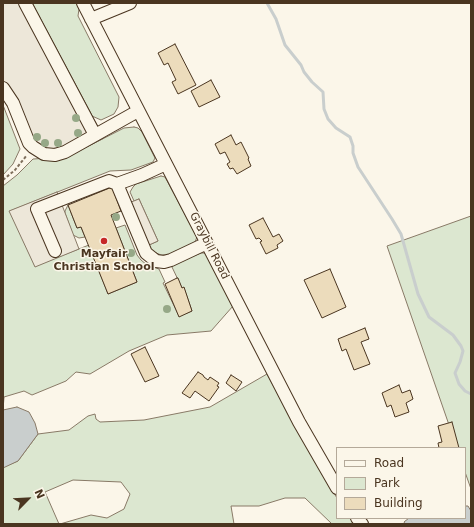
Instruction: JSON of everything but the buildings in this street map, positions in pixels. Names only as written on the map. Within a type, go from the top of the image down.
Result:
[{"type":"street","points":[[26,3],[95,136]]},
{"type":"street","name":"Graybill Road","points":[[83,3],[299,422],[336,486]]},
{"type":"street","points":[[91,19],[130,3]]},
{"type":"street","points":[[3,88],[13,103],[29,143],[38,151],[50,155],[60,154],[138,111]]},
{"type":"street","points":[[54,251],[37,209],[109,181],[117,184],[166,164]]},
{"type":"street","points":[[117,184],[146,254],[150,258],[156,261],[164,262],[207,243]]},
{"type":"path","points":[[3,180],[15,170],[29,153]]},
{"type":"green space","points":[[32,3],[76,3],[79,9],[78,16],[119,97],[118,107],[114,114],[101,120],[92,116]]},
{"type":"green space","points":[[3,105],[20,149],[13,164],[3,175]]},
{"type":"green space","points":[[124,128],[138,128],[142,132],[155,158],[153,162],[131,170],[110,171],[10,211],[35,266],[89,245],[108,294],[137,282],[116,228],[125,225],[137,255],[147,265],[159,269],[165,282],[163,283],[179,316],[192,311],[184,288],[182,288],[171,265],[201,253],[205,253],[229,295],[233,306],[211,331],[167,335],[129,351],[90,374],[76,372],[66,381],[32,395],[24,391],[4,397],[3,410],[3,186],[33,159],[67,157]]},
{"type":"green space","points":[[161,176],[165,177],[197,237],[191,246],[168,255],[161,255],[154,252],[150,248],[149,245],[158,241],[139,199],[134,201],[130,192],[136,184]]},
{"type":"green space","points":[[68,205],[77,228],[81,227],[85,237],[79,238],[73,235],[65,213]]},
{"type":"green space","points":[[471,216],[471,489],[466,475],[466,447],[457,447],[387,246]]},
{"type":"green space","points":[[267,374],[336,496],[336,519],[351,519],[354,524],[332,524],[305,498],[285,498],[259,506],[231,506],[234,524],[60,524],[91,515],[107,518],[124,509],[130,494],[121,482],[73,480],[45,492],[59,524],[3,524],[3,467],[18,461],[38,434],[69,430],[88,416],[95,414],[96,419],[100,422],[144,420],[210,407]]},
{"type":"shaded area","points":[[3,3],[32,3],[104,138],[67,157],[46,160],[3,98]]},
{"type":"shaded area","points":[[57,192],[79,249],[35,267],[9,211]]},
{"type":"shaded area","points":[[139,199],[158,241],[149,245],[121,206]]},
{"type":"shaded area","points":[[17,407],[29,412],[35,423],[38,434],[18,461],[3,468],[3,410]]},
{"type":"shaded area","points":[[466,506],[468,506],[471,511],[471,524],[405,524],[404,522],[408,519],[466,519]]},
{"type":"waterway","points":[[267,3],[276,19],[285,45],[312,82],[323,92],[324,109],[328,119],[336,128],[350,137],[353,146],[353,153],[358,167],[401,234],[418,294],[429,317],[453,335],[461,346],[463,351],[455,373],[459,384],[465,391],[471,394]]},
{"type":"place","name":"Mayfair Christian School","points":[[104,241]]}]
